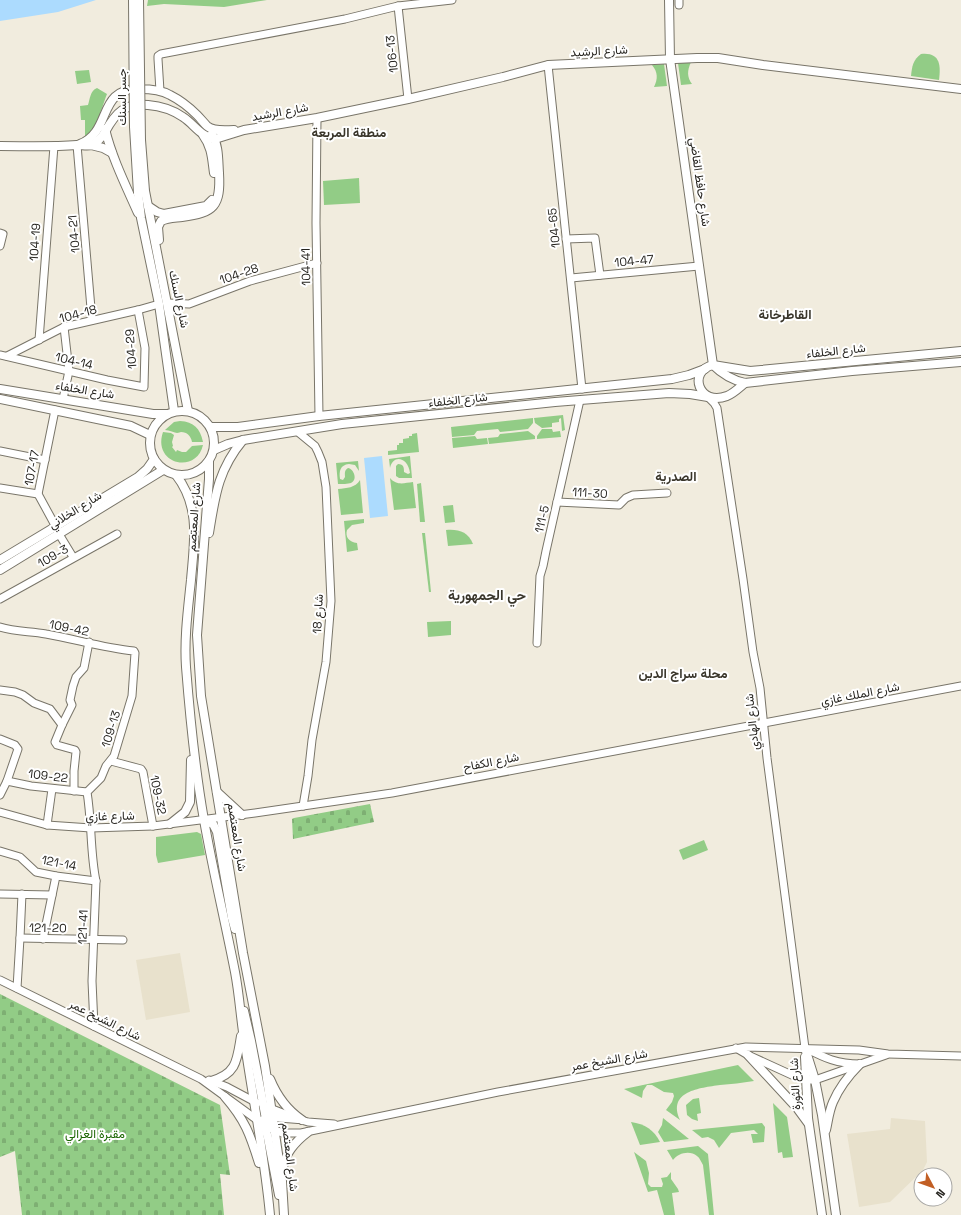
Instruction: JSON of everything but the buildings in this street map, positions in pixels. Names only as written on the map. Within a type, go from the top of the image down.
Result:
[{"type":"main road","name":"جسر السنك","points":[[133,0],[134,127],[142,192]]},
{"type":"main road","name":"جسر السنك","points":[[139,0],[142,192]]},
{"type":"main road","name":"شارع حافظ القاضي","points":[[669,1],[670,59],[713,365]]},
{"type":"main road","name":"شارع الرشيد","points":[[215,139],[244,130],[317,118],[408,99],[548,65],[718,58],[763,65],[961,89]]},
{"type":"main road","points":[[77,145],[92,138],[103,121],[108,105],[116,95],[136,88],[160,91],[179,99],[206,125],[215,139],[218,152],[219,195],[211,209],[204,213],[165,220],[159,224],[158,232],[163,264],[161,272]]},
{"type":"main road","points":[[91,145],[99,140],[116,116],[129,106],[148,105],[165,108],[183,117],[200,132],[207,140],[212,151],[216,186],[215,194],[211,202],[206,206],[164,214],[157,212],[148,206]]},
{"type":"main road","points":[[103,121],[112,153],[141,218]]},
{"type":"main road","name":"شارع الرشيد","points":[[206,125],[217,130],[244,130]]},
{"type":"main road","points":[[200,132],[206,125]]},
{"type":"main road","points":[[200,132],[210,138],[215,139]]},
{"type":"main road","points":[[218,152],[224,139],[231,134]]},
{"type":"main road","points":[[0,146],[91,145],[103,148],[112,153]]},
{"type":"main road","name":"شارع السنك","points":[[142,192],[148,206],[161,272],[171,413]]},
{"type":"main road","name":"شارع السنك","points":[[142,192],[141,218],[164,304],[188,411]]},
{"type":"main road","name":"شارع الخلفاء","points":[[210,427],[238,427],[319,416],[676,378],[689,375],[713,365],[750,371],[961,351]]},
{"type":"main road","points":[[713,365],[725,376],[745,384],[852,371],[961,362]]},
{"type":"main road","points":[[705,369],[700,375],[699,383],[702,392],[708,397]]},
{"type":"main road","name":"شارع الخلفاء","points":[[214,450],[243,440],[342,424],[580,400],[669,393],[718,399],[729,395],[745,384]]},
{"type":"main road","name":"شارع الخلفاء","points":[[0,389],[153,414],[171,413]]},
{"type":"main road","name":"شارع الخلفاء","points":[[0,399],[132,426],[150,435]]},
{"type":"main road","points":[[188,411],[197,414],[205,420],[210,427],[214,438],[214,450],[209,461],[200,470],[188,475],[176,475],[163,470],[154,459],[150,448],[150,435],[160,420],[171,413],[188,411]]},
{"type":"main road","points":[[202,581],[215,495],[227,461],[243,440]]},
{"type":"main road","name":"شارع الخلاني","points":[[0,570],[57,530],[138,477],[147,469],[154,459]]},
{"type":"main road","name":"شارع المعتصم","points":[[209,461],[202,581],[197,635],[201,696],[222,817],[243,953],[272,1108],[265,1120]]},
{"type":"main road","name":"شارع الخلاني","points":[[0,560],[57,530],[163,470]]},
{"type":"main road","name":"شارع المعتصم","points":[[176,475],[190,499],[194,518],[195,537],[186,638],[186,665],[192,738],[204,820],[235,975],[254,1102],[265,1120],[267,1186],[270,1215]]},
{"type":"main road","points":[[170,824],[184,812],[190,802],[192,738]]},
{"type":"main road","points":[[217,792],[242,815]]},
{"type":"main road","points":[[204,820],[213,824],[217,832],[232,918],[243,953]]},
{"type":"main road","points":[[235,975],[251,1041],[284,1215]]},
{"type":"main road","points":[[211,1081],[221,1078],[233,1067],[238,1057],[242,1027]]},
{"type":"main road","name":"شارع الثورة","points":[[805,1048],[815,1080],[825,1134],[836,1215]]},
{"type":"main road","name":"شارع الثورة","points":[[805,1048],[809,1124],[822,1215]]},
{"type":"main road","points":[[748,1055],[774,1081],[809,1124]]},
{"type":"main road","points":[[825,1134],[832,1104],[836,1094],[850,1074],[860,1064]]},
{"type":"main road","points":[[265,1066],[278,1096],[286,1107],[300,1120]]},
{"type":"main road","points":[[225,1097],[240,1114],[246,1125],[267,1186]]},
{"type":"main road","points":[[265,1120],[300,1120]]},
{"type":"main road","points":[[265,1120],[275,1131]]},
{"type":"main road","name":"شارع المعتصم","points":[[275,1131],[282,1181],[284,1215]]},
{"type":"main road","points":[[282,1181],[283,1167],[286,1158],[294,1144],[308,1132]]},
{"type":"street","points":[[160,91],[158,56],[161,54],[345,19],[398,6],[452,0]]},
{"type":"street","name":"106-13","points":[[398,6],[408,99]]},
{"type":"street","name":"104-65","points":[[548,65],[582,389]]},
{"type":"street","name":"104-41","points":[[317,118],[319,416]]},
{"type":"street","name":"104-21","points":[[77,145],[92,320]]},
{"type":"street","name":"104-19","points":[[39,340],[54,146]]},
{"type":"street","points":[[0,234],[3,234],[0,246]]},
{"type":"street","points":[[566,239],[595,238],[600,275]]},
{"type":"street","name":"104-28","points":[[164,304],[189,304],[250,281],[317,263]]},
{"type":"street","name":"104-47","points":[[571,278],[699,266]]},
{"type":"street","name":"104-18","points":[[3,356],[64,327],[164,304]]},
{"type":"street","name":"104-29","points":[[138,310],[144,348],[144,387]]},
{"type":"street","points":[[63,399],[69,371],[64,327]]},
{"type":"street","name":"104-14","points":[[3,356],[144,387]]},
{"type":"street","name":"شارع الهادي","points":[[708,397],[717,408],[753,652],[760,688],[763,724],[805,1048]]},
{"type":"street","name":"111-5","points":[[537,643],[540,576],[580,400]]},
{"type":"street","name":"107-17","points":[[55,410],[38,494],[73,557]]},
{"type":"street","name":"شارع 18","points":[[298,432],[315,446],[322,462],[326,487],[331,601],[326,662],[312,740],[303,806]]},
{"type":"street","points":[[0,451],[45,460]]},
{"type":"street","points":[[0,488],[38,494]]},
{"type":"street","name":"111-30","points":[[557,502],[619,505],[626,498],[633,495],[667,493]]},
{"type":"street","name":"109-3","points":[[0,599],[73,557],[117,534]]},
{"type":"street","name":"109-42","points":[[0,627],[89,642],[114,649],[134,651]]},
{"type":"street","points":[[74,790],[76,752],[75,750],[56,744],[62,724],[72,705],[70,700],[76,677],[84,668],[89,642]]},
{"type":"street","name":"109-13","points":[[88,792],[101,778],[106,766],[114,756],[132,696],[134,651]]},
{"type":"street","name":"شارع الملك غازي","points":[[763,724],[961,686]]},
{"type":"street","points":[[0,690],[23,695],[34,703],[50,709],[62,724]]},
{"type":"street","name":"شارع الكفاح","points":[[222,817],[392,793],[763,724]]},
{"type":"street","points":[[0,739],[15,745],[18,749],[7,781],[0,795]]},
{"type":"street","name":"109-32","points":[[111,761],[141,769],[153,826]]},
{"type":"street","name":"109-22","points":[[7,781],[52,789],[88,792]]},
{"type":"street","points":[[47,825],[52,789]]},
{"type":"street","points":[[88,792],[91,828]]},
{"type":"street","name":"شارع غازي","points":[[0,812],[47,825],[91,828],[153,826],[222,817]]},
{"type":"street","name":"121-41","points":[[91,828],[93,867],[96,881],[92,981],[94,1026]]},
{"type":"street","name":"121-14","points":[[0,851],[20,857],[36,872],[96,881]]},
{"type":"street","points":[[43,939],[56,876]]},
{"type":"street","points":[[0,894],[52,895]]},
{"type":"street","points":[[17,988],[22,894]]},
{"type":"street","name":"121-20","points":[[20,938],[123,940]]},
{"type":"street","name":"شارع الشيخ عمر","points":[[0,980],[201,1079],[225,1097],[265,1120]]},
{"type":"street","points":[[736,1048],[748,1055],[806,1080]]},
{"type":"street","name":"شارع الشيخ عمر","points":[[275,1131],[282,1133],[308,1132],[338,1124],[498,1092],[736,1048],[866,1050],[888,1054],[961,1056]]},
{"type":"street","points":[[805,1048],[829,1060],[847,1064],[860,1064]]},
{"type":"street","name":"شارع الشيخ عمر","points":[[806,1080],[815,1080],[888,1054]]},
{"type":"street","name":"شارع الشيخ عمر","points":[[201,1079],[227,1087],[254,1102],[300,1120],[324,1124],[338,1124]]},
{"type":"shaded area","points":[[180,953],[190,1012],[146,1020],[136,960]]},
{"type":"shaded area","points":[[891,1118],[925,1121],[927,1162],[924,1167],[913,1167],[913,1180],[890,1202],[859,1207],[847,1134],[890,1129]]},
{"type":"green space","points":[[148,0],[267,0],[224,7],[164,4],[147,6]]},
{"type":"green space","points":[[921,54],[936,57],[940,69],[939,80],[911,76],[913,64]]},
{"type":"green space","points":[[691,62],[688,74],[692,84],[681,85],[678,63]]},
{"type":"green space","points":[[664,64],[667,86],[654,87],[657,76],[652,65]]},
{"type":"green space","points":[[89,70],[91,82],[77,84],[75,71]]},
{"type":"green space","points":[[97,88],[107,94],[96,123],[85,137],[85,120],[81,120],[80,106],[88,105],[92,93]]},
{"type":"green space","points":[[359,178],[360,203],[324,205],[323,181]]},
{"type":"green space","points":[[563,415],[565,430],[562,431],[561,418],[559,419],[559,422],[552,423],[552,427],[542,428],[535,423],[534,418]]},
{"type":"green space","points":[[533,418],[533,423],[528,429],[500,432],[498,429],[477,431],[474,435],[452,437],[451,427]]},
{"type":"green space","points":[[180,421],[193,424],[198,429],[203,442],[192,442],[190,436],[185,433],[165,430],[174,422]]},
{"type":"green space","points":[[542,429],[552,429],[553,432],[560,431],[561,437],[537,439],[537,436]]},
{"type":"green space","points":[[528,431],[535,436],[535,439],[489,444],[488,438],[498,437],[500,434]]},
{"type":"green space","points":[[163,432],[174,435],[172,447],[176,452],[177,450],[186,452],[192,446],[203,445],[199,454],[192,460],[184,463],[176,462],[169,458],[164,452],[161,443]]},
{"type":"green space","points":[[417,433],[419,452],[388,455],[388,451],[397,450],[397,445],[399,445],[399,443],[403,443],[403,439],[409,438],[412,434]]},
{"type":"green space","points":[[475,436],[477,439],[487,438],[488,444],[453,448],[452,438]]},
{"type":"green space","points":[[410,456],[412,478],[399,478],[396,476],[396,466],[398,464],[403,465],[404,472],[408,474],[410,473],[409,468],[404,461],[397,459],[390,468],[389,459]]},
{"type":"green space","points":[[358,461],[359,471],[355,465],[349,464],[342,467],[340,471],[340,479],[343,480],[346,470],[348,468],[352,470],[355,477],[353,482],[348,484],[338,484],[336,463]]},
{"type":"green space","points":[[390,478],[398,483],[413,482],[416,508],[394,510]]},
{"type":"green space","points":[[360,480],[363,513],[341,515],[338,489],[353,486]]},
{"type":"green space","points":[[421,483],[425,522],[420,522],[417,484]]},
{"type":"green space","points":[[453,505],[455,522],[445,523],[443,506]]},
{"type":"green space","points":[[364,519],[364,523],[352,525],[347,530],[347,537],[352,542],[357,543],[358,550],[347,552],[344,521]]},
{"type":"green space","points":[[446,530],[455,530],[466,534],[473,544],[448,546]]},
{"type":"green space","points":[[422,533],[425,533],[431,592],[429,592]]},
{"type":"green space","points":[[451,621],[451,635],[428,637],[427,622]]},
{"type":"green space","points":[[370,804],[374,822],[293,839],[292,819],[294,818]]},
{"type":"green space","points":[[197,832],[201,834],[205,855],[158,863],[156,855],[156,837]]},
{"type":"green space","points":[[704,840],[708,850],[683,860],[679,850]]},
{"type":"green space","name":"مقبرة الغزالي","points":[[0,994],[220,1105],[230,1175],[220,1174],[224,1215],[22,1215],[15,1151],[0,1157]]},
{"type":"green space","points":[[738,1065],[754,1081],[703,1088],[688,1093],[682,1097],[678,1103],[677,1110],[680,1120],[666,1110],[672,1102],[674,1096],[673,1093],[664,1092],[652,1085],[647,1085],[643,1091],[642,1098],[624,1089]]},
{"type":"green space","points":[[699,1098],[701,1113],[697,1114],[698,1121],[687,1115],[686,1105],[693,1099]]},
{"type":"green space","points":[[773,1103],[787,1117],[793,1157],[783,1158],[782,1152],[778,1153]]},
{"type":"green space","points":[[663,1118],[689,1139],[664,1142],[658,1132],[662,1125]]},
{"type":"green space","points":[[631,1122],[641,1124],[648,1128],[655,1134],[660,1142],[640,1145]]},
{"type":"green space","points":[[762,1123],[765,1127],[764,1142],[753,1143],[751,1134],[758,1134],[754,1130],[731,1133],[719,1148],[714,1140],[708,1137],[702,1138],[692,1130]]},
{"type":"green space","points":[[698,1146],[708,1154],[714,1215],[709,1215],[703,1165],[699,1158],[691,1153],[684,1153],[673,1160],[667,1150]]},
{"type":"green space","points":[[634,1152],[646,1161],[649,1173],[648,1184],[651,1187],[662,1187],[663,1184],[661,1178],[667,1177],[671,1172],[671,1179],[679,1192],[672,1193],[675,1215],[664,1215],[657,1190],[648,1192]]},
{"type":"water","points":[[0,0],[96,0],[58,12],[0,21]]},
{"type":"water","points":[[382,456],[388,516],[370,518],[364,458]]},
{"type":"district","name":"منطقة المربعة","points":[[349,132]]},
{"type":"district","name":"القاطرخانة","points":[[785,314]]},
{"type":"district","name":"الصدرية","points":[[676,476]]},
{"type":"district","name":"حي الجمهورية","points":[[487,595]]},
{"type":"district","name":"محلة سراج الدين","points":[[683,673]]}]
